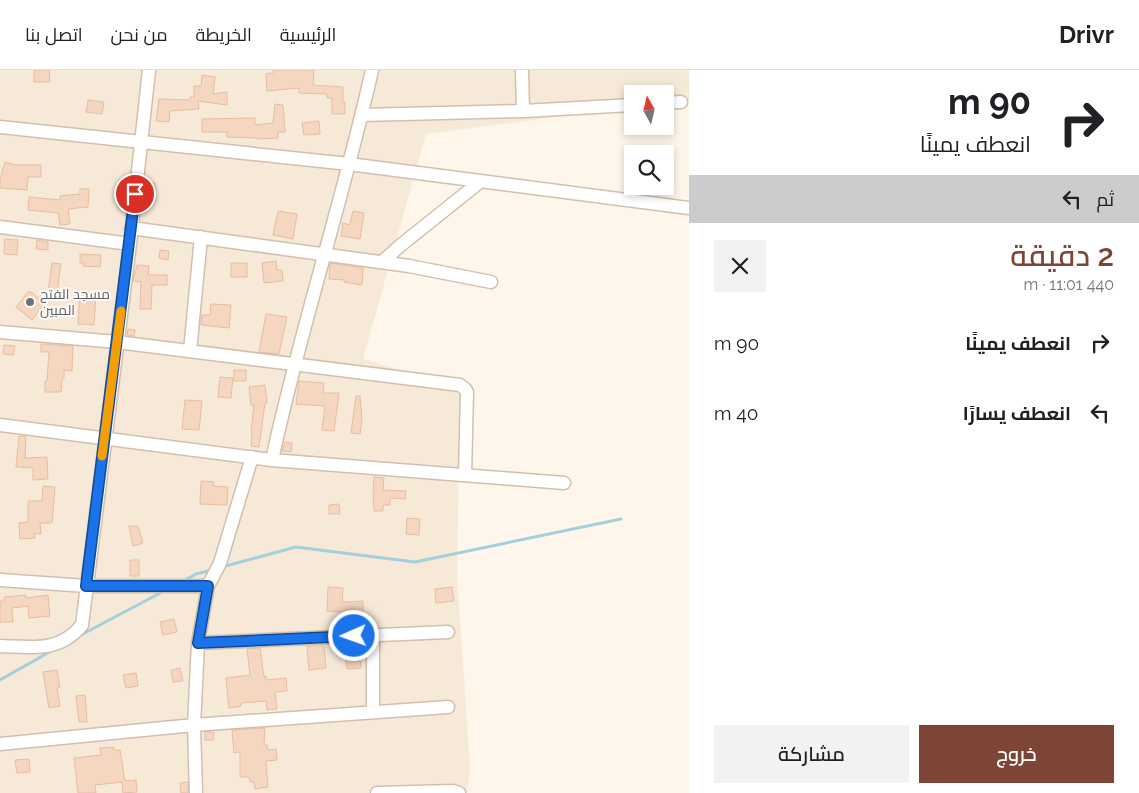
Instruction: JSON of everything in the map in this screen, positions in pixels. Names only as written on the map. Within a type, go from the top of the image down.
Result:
[{"type":"street","points":[[0,646],[40,648],[53,645],[71,636],[82,625],[132,228],[149,70]]},
{"type":"street","points":[[272,460],[294,364],[362,115],[372,70]]},
{"type":"street","points":[[522,70],[523,111]]},
{"type":"street","points":[[674,102],[681,102]]},
{"type":"street","points":[[362,115],[523,111],[624,105]]},
{"type":"street","points":[[0,127],[349,164],[689,208]]},
{"type":"street","points":[[382,262],[481,181]]},
{"type":"street","points":[[0,227],[130,244]]},
{"type":"street","points":[[132,228],[382,262],[492,282]]},
{"type":"street","points":[[190,351],[201,237]]},
{"type":"street","points":[[0,332],[117,342],[460,385],[467,392],[465,475]]},
{"type":"street","points":[[0,425],[272,460],[564,483]]},
{"type":"street","points":[[196,793],[194,725],[198,643],[208,586],[220,563],[252,457]]},
{"type":"street","points":[[0,580],[86,586],[208,586]]},
{"type":"street","points":[[198,643],[448,632]]},
{"type":"street","points":[[373,636],[373,712]]},
{"type":"street","points":[[0,744],[194,725],[448,706]]},
{"type":"street","points":[[377,793],[453,791],[458,793]]},
{"type":"shaded area","points":[[0,70],[689,70],[689,100],[674,102],[674,85],[624,85],[624,108],[426,134],[363,359],[460,388],[457,577],[470,766],[467,793],[0,793]]},
{"type":"building","points":[[34,70],[49,70],[50,82],[34,82]]},
{"type":"building","points":[[273,70],[314,70],[313,85],[343,87],[345,114],[332,114],[332,98],[327,98],[327,94],[299,93],[299,88],[267,91],[266,74],[273,73]]},
{"type":"building","points":[[202,75],[215,77],[213,94],[227,92],[227,105],[198,101],[199,109],[170,111],[169,122],[156,121],[159,99],[190,100],[190,97],[194,97],[194,86],[201,86]]},
{"type":"building","points":[[88,100],[104,102],[102,114],[86,112]]},
{"type":"building","points":[[275,104],[283,105],[285,132],[278,132],[278,138],[227,137],[227,132],[202,132],[202,119],[255,118],[255,125],[273,123]]},
{"type":"building","points":[[319,121],[320,134],[304,135],[302,123]]},
{"type":"building","points":[[5,162],[16,165],[41,165],[41,177],[28,177],[27,190],[0,188],[0,179]]},
{"type":"building","points":[[147,183],[155,183],[155,193],[147,193]]},
{"type":"building","points":[[80,189],[89,189],[88,207],[68,209],[70,224],[60,225],[58,213],[28,210],[29,197],[60,200],[60,196],[80,194]]},
{"type":"building","points":[[278,211],[297,214],[293,239],[273,235]]},
{"type":"building","points":[[353,211],[364,213],[360,239],[341,236],[343,223],[350,225]]},
{"type":"building","points":[[5,239],[18,240],[17,255],[4,254]]},
{"type":"building","points":[[37,240],[48,242],[48,250],[36,249]]},
{"type":"building","points":[[160,250],[169,251],[168,260],[159,258]]},
{"type":"building","points":[[80,254],[101,255],[100,267],[83,266],[84,263],[80,263]]},
{"type":"building","points":[[276,261],[277,270],[282,270],[283,281],[264,283],[262,263]]},
{"type":"building","points":[[52,263],[61,264],[57,293],[48,292]]},
{"type":"building","points":[[231,263],[247,263],[247,277],[231,277]]},
{"type":"building","points":[[330,263],[363,268],[362,285],[344,282],[344,280],[329,279]]},
{"type":"building","points":[[137,265],[149,266],[148,275],[167,275],[167,285],[152,285],[151,309],[140,309],[141,282],[133,281]]},
{"type":"building","points":[[28,292],[31,292],[45,303],[32,320],[16,307]]},
{"type":"building","points":[[80,292],[96,293],[94,325],[78,324]]},
{"type":"building","points":[[211,304],[231,305],[229,328],[201,325],[202,315],[210,315]]},
{"type":"building","points":[[266,314],[287,317],[279,354],[259,352]]},
{"type":"building","points":[[128,329],[135,330],[134,336],[127,335]]},
{"type":"building","points":[[41,344],[73,346],[72,371],[64,370],[61,392],[45,392],[49,352],[41,352]]},
{"type":"building","points":[[4,345],[15,346],[13,355],[3,354]]},
{"type":"building","points":[[234,370],[246,370],[246,381],[234,381]]},
{"type":"building","points":[[220,377],[233,378],[231,398],[218,397]]},
{"type":"building","points":[[299,381],[324,383],[323,393],[339,393],[334,431],[322,430],[325,406],[296,404]]},
{"type":"building","points":[[265,385],[267,403],[265,403],[259,447],[251,446],[254,405],[251,405],[249,387]]},
{"type":"building","points":[[356,396],[360,396],[362,420],[360,434],[351,433]]},
{"type":"building","points":[[185,400],[202,401],[199,430],[182,429]]},
{"type":"building","points":[[19,436],[26,437],[25,458],[47,457],[48,479],[33,480],[33,468],[16,467]]},
{"type":"building","points":[[285,442],[292,443],[291,452],[282,451]]},
{"type":"building","points":[[374,477],[384,478],[383,490],[406,491],[405,499],[390,498],[390,505],[383,505],[383,511],[374,511]]},
{"type":"building","points":[[201,481],[214,482],[213,486],[228,487],[227,505],[200,504]]},
{"type":"building","points":[[43,486],[55,487],[52,523],[40,523],[41,534],[34,534],[35,538],[20,539],[19,523],[28,522],[28,501],[42,501]]},
{"type":"building","points":[[339,504],[340,514],[329,514],[329,505]]},
{"type":"building","points":[[407,518],[420,519],[419,535],[406,534]]},
{"type":"building","points":[[129,526],[138,526],[143,543],[133,546]]},
{"type":"building","points":[[130,560],[139,560],[139,576],[130,576]]},
{"type":"building","points":[[328,587],[343,588],[342,602],[363,601],[363,613],[345,614],[345,612],[327,611]]},
{"type":"building","points":[[452,587],[454,601],[436,603],[435,589]]},
{"type":"building","points":[[26,595],[26,598],[48,595],[50,616],[29,618],[28,606],[12,608],[13,622],[0,622],[0,601],[4,601],[4,597]]},
{"type":"building","points":[[174,619],[177,632],[163,635],[160,622]]},
{"type":"building","points":[[307,646],[324,646],[326,668],[309,670]]},
{"type":"building","points":[[260,648],[264,677],[266,676],[266,680],[286,678],[287,691],[275,692],[277,709],[267,710],[266,701],[241,703],[241,706],[229,708],[226,678],[250,675],[247,649]]},
{"type":"building","points":[[359,653],[361,668],[347,669],[345,655]]},
{"type":"building","points":[[180,668],[183,681],[173,682],[171,670]]},
{"type":"building","points":[[57,670],[60,687],[57,688],[60,706],[49,708],[43,672]]},
{"type":"building","points":[[136,673],[138,686],[126,688],[123,675]]},
{"type":"building","points":[[85,695],[87,722],[79,722],[76,696]]},
{"type":"building","points":[[265,728],[264,745],[267,745],[268,750],[276,749],[277,760],[266,761],[268,787],[255,789],[254,782],[250,782],[249,777],[240,777],[240,752],[234,753],[232,730]]},
{"type":"building","points":[[205,732],[214,732],[213,740],[205,740]]},
{"type":"building","points":[[114,747],[114,750],[120,750],[125,781],[136,780],[137,792],[123,793],[122,782],[95,785],[96,793],[78,793],[74,758],[101,755],[100,748]]},
{"type":"building","points":[[29,759],[30,772],[17,773],[15,760]]},
{"type":"building","points":[[188,782],[188,793],[181,793],[180,783]]},
{"type":"waterway","points":[[222,567],[296,547],[415,562],[621,519]]},
{"type":"waterway","points":[[183,581],[196,574],[212,570]]},
{"type":"waterway","points":[[79,636],[164,591]]},
{"type":"waterway","points":[[0,680],[53,650]]},
{"type":"slow traffic","points":[[102,456],[121,311]]},
{"type":"place","name":"مسجد الفتح المبين","points":[[30,302]]},
{"type":"route","points":[[135,194],[86,586],[208,586],[198,643],[354,636]]}]
